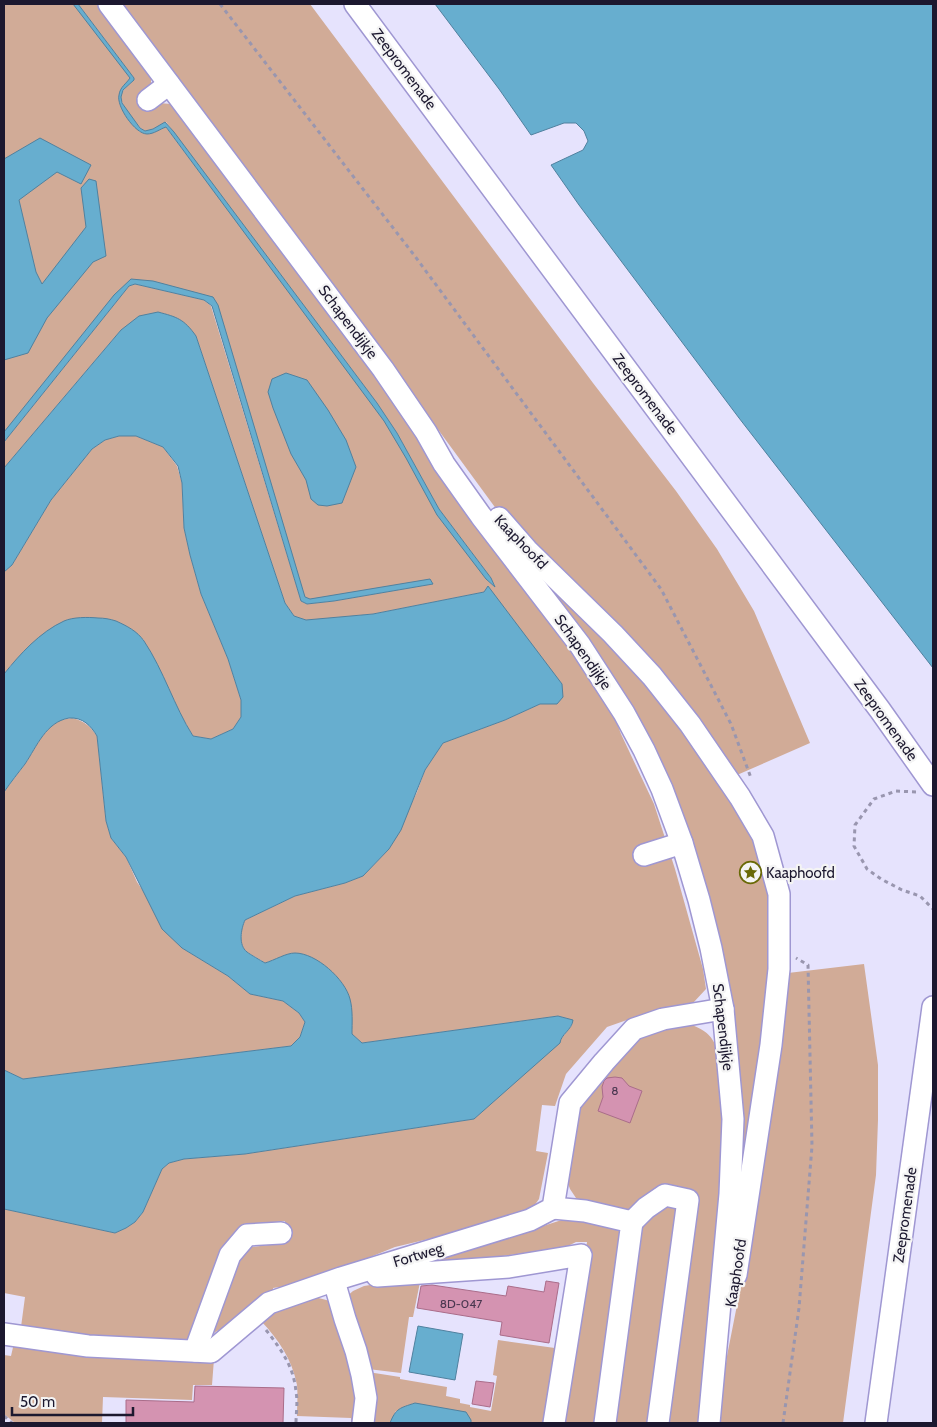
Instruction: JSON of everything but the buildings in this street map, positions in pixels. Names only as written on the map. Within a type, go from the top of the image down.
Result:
[{"type":"street","name":"Schapendijkje","points":[[109,4],[383,369],[426,432],[444,464],[481,516],[580,645],[624,713],[662,788],[682,843],[711,948],[723,1009],[732,1128],[730,1194],[709,1423]]},
{"type":"street","name":"Zeepromenade","points":[[355,4],[868,694],[927,789]]},
{"type":"street","points":[[148,100],[169,84]]},
{"type":"street","name":"Kaaphoofd","points":[[481,516],[490,510],[494,512],[527,550],[620,641],[652,676],[690,724],[740,797],[763,836],[779,894],[779,969],[771,1045],[718,1388],[711,1400]]},
{"type":"street","points":[[644,855],[682,843]]},
{"type":"street","name":"Zeepromenade","points":[[876,1423],[933,1007]]},
{"type":"street","points":[[632,1222],[585,1211],[553,1208],[570,1103],[634,1029],[663,1019],[723,1009]]},
{"type":"street","points":[[605,1423],[632,1222],[646,1208],[665,1195],[688,1200],[658,1423]]},
{"type":"street","name":"Fortweg","points":[[4,1334],[88,1346],[211,1352],[270,1303],[343,1278],[530,1220],[553,1208]]},
{"type":"street","points":[[195,1351],[230,1255],[247,1235],[281,1233]]},
{"type":"street","points":[[364,1423],[366,1398],[356,1350],[345,1320],[343,1278],[509,1267],[581,1255],[554,1423]]},
{"type":"path","points":[[220,4],[414,255],[661,589],[730,724],[751,778],[740,797]]},
{"type":"path","points":[[927,789],[896,791],[874,799],[855,826],[854,846],[866,869],[902,890],[920,896],[933,909]]},
{"type":"path","points":[[780,949],[808,965],[812,1146],[800,1308],[783,1423]]},
{"type":"path","points":[[254,1316],[281,1349],[290,1366],[296,1392],[296,1423]]},
{"type":"path","points":[[4,1416],[12,1423]]},
{"type":"shaded area","points":[[4,4],[76,4],[133,79],[123,87],[119,99],[140,132],[145,131],[130,115],[121,100],[123,91],[134,78],[78,4],[100,4],[151,77],[149,90],[159,103],[171,104],[176,108],[342,325],[584,664],[609,702],[621,734],[654,804],[675,869],[703,969],[706,989],[693,1003],[644,1014],[607,1027],[566,1074],[555,1106],[542,1105],[536,1151],[548,1153],[539,1199],[529,1213],[504,1221],[395,1247],[306,1283],[273,1288],[273,1298],[207,1337],[244,1248],[286,1243],[285,1221],[248,1225],[195,1340],[151,1345],[21,1327],[25,1297],[4,1293],[4,1209],[115,1233],[135,1222],[143,1212],[162,1169],[169,1163],[184,1159],[245,1154],[474,1119],[561,1039],[572,1025],[572,1020],[558,1016],[362,1043],[352,1034],[352,1020],[296,953],[265,963],[244,949],[241,937],[245,920],[295,896],[345,883],[363,876],[389,849],[417,792],[425,770],[443,743],[505,720],[540,704],[557,704],[488,587],[484,592],[373,614],[306,621],[294,616],[285,603],[196,336],[121,330],[4,468],[4,442],[129,286],[135,284],[204,300],[211,306],[301,601],[307,604],[334,601],[432,584],[304,601],[211,299],[130,280],[4,435]],"holes":[[[166,122],[377,403],[397,433],[439,509],[491,578],[494,586],[486,579],[436,508],[382,416],[165,126],[146,132]]]},
{"type":"shaded area","points":[[117,4],[310,4],[676,491],[717,549],[754,611],[810,743],[737,775],[497,510],[262,189]]},
{"type":"shaded area","points":[[119,436],[136,436],[163,447],[177,466],[182,483],[184,528],[190,555],[201,594],[228,659],[241,700],[241,717],[233,729],[211,739],[193,736],[143,639],[11,665],[4,674],[4,572],[12,565],[51,500],[92,449],[105,440]]},
{"type":"shaded area","points":[[530,560],[670,708],[757,842],[768,877],[774,969],[736,1246],[742,1142],[685,831]]},
{"type":"shaded area","points":[[72,718],[87,724],[97,736],[106,821],[111,838],[126,857],[137,882],[182,948],[228,976],[250,994],[283,1001],[299,1013],[305,1022],[300,1037],[291,1046],[23,1079],[4,1070],[4,792],[50,727],[60,720]]},
{"type":"shaded area","points":[[864,964],[878,1065],[876,1175],[843,1423],[718,1423],[727,1356],[749,1244],[788,973]]},
{"type":"shaded area","points":[[690,1024],[708,1034],[719,1053],[726,1138],[702,1423],[559,1423],[587,1242],[576,1242],[566,1247],[374,1274],[574,1216],[578,1201],[570,1189],[566,1178],[580,1103],[638,1037],[651,1031]]},
{"type":"shaded area","points":[[421,1277],[413,1317],[409,1317],[401,1373],[368,1369],[345,1298],[353,1291],[364,1286]]},
{"type":"shaded area","points":[[311,1296],[330,1301],[355,1357],[357,1423],[351,1423],[351,1418],[297,1416],[297,1385],[292,1367],[279,1342],[261,1321],[302,1298]]},
{"type":"shaded area","points":[[498,1340],[562,1349],[550,1423],[471,1423],[471,1420],[396,1411],[390,1423],[370,1423],[368,1372],[447,1387],[446,1396],[460,1399],[460,1403],[470,1405],[470,1407],[491,1411],[497,1376],[493,1375]]},
{"type":"shaded area","points":[[14,1343],[214,1359],[212,1385],[193,1385],[192,1400],[103,1397],[102,1423],[15,1423],[4,1414],[4,1355],[11,1356]]},
{"type":"water","points":[[73,4],[78,4],[134,78],[123,90],[121,97],[122,103],[140,128],[145,131],[165,122],[174,132],[377,403],[397,433],[439,509],[491,578],[495,587],[486,579],[437,515],[384,421],[166,127],[147,134],[142,133],[127,119],[120,106],[119,95],[130,78]]},
{"type":"water","points":[[435,4],[933,4],[933,668],[739,418],[551,165],[583,150],[588,141],[584,131],[576,123],[564,123],[531,135]]},
{"type":"water","points":[[40,138],[91,165],[81,184],[57,172],[19,200],[36,272],[42,284],[86,227],[81,188],[89,179],[96,181],[106,256],[93,262],[47,318],[28,353],[4,360],[4,159]]},
{"type":"water","points":[[131,279],[153,281],[213,297],[218,305],[305,597],[310,599],[430,579],[433,584],[334,601],[307,604],[301,601],[212,306],[204,300],[135,284],[129,286],[4,442],[4,432],[114,295]]},
{"type":"water","points":[[158,312],[180,320],[196,336],[285,603],[294,616],[306,620],[373,614],[484,592],[488,586],[562,684],[563,697],[557,704],[540,704],[505,720],[443,743],[425,770],[401,830],[389,849],[363,876],[345,883],[295,896],[245,920],[241,937],[244,949],[265,963],[292,953],[303,954],[320,962],[336,976],[347,991],[352,1008],[352,1034],[362,1043],[558,1016],[573,1020],[571,1027],[562,1037],[560,1043],[474,1119],[245,1154],[184,1159],[169,1163],[162,1169],[143,1212],[135,1222],[115,1233],[4,1209],[4,1070],[23,1079],[291,1046],[300,1037],[305,1022],[299,1013],[283,1001],[250,994],[228,976],[182,948],[162,929],[126,857],[111,838],[106,821],[97,736],[86,723],[78,719],[69,718],[54,724],[43,736],[4,792],[4,674],[39,637],[68,620],[85,617],[109,619],[132,629],[138,634],[151,652],[193,736],[211,739],[233,729],[241,717],[241,700],[228,659],[201,594],[190,555],[184,528],[182,483],[178,466],[163,447],[136,436],[119,436],[105,440],[92,449],[51,500],[12,565],[4,572],[4,468],[121,330],[139,316]]},
{"type":"water","points":[[286,373],[307,380],[346,440],[356,467],[342,503],[327,506],[318,505],[311,499],[306,480],[291,454],[268,392],[272,379]]},
{"type":"water","points":[[418,1326],[463,1334],[455,1380],[409,1372]]},
{"type":"water","points":[[415,1403],[466,1412],[471,1423],[390,1423],[394,1414],[399,1409]]},
{"type":"place","name":"Kaaphoofd","points":[[750,873]]}]
